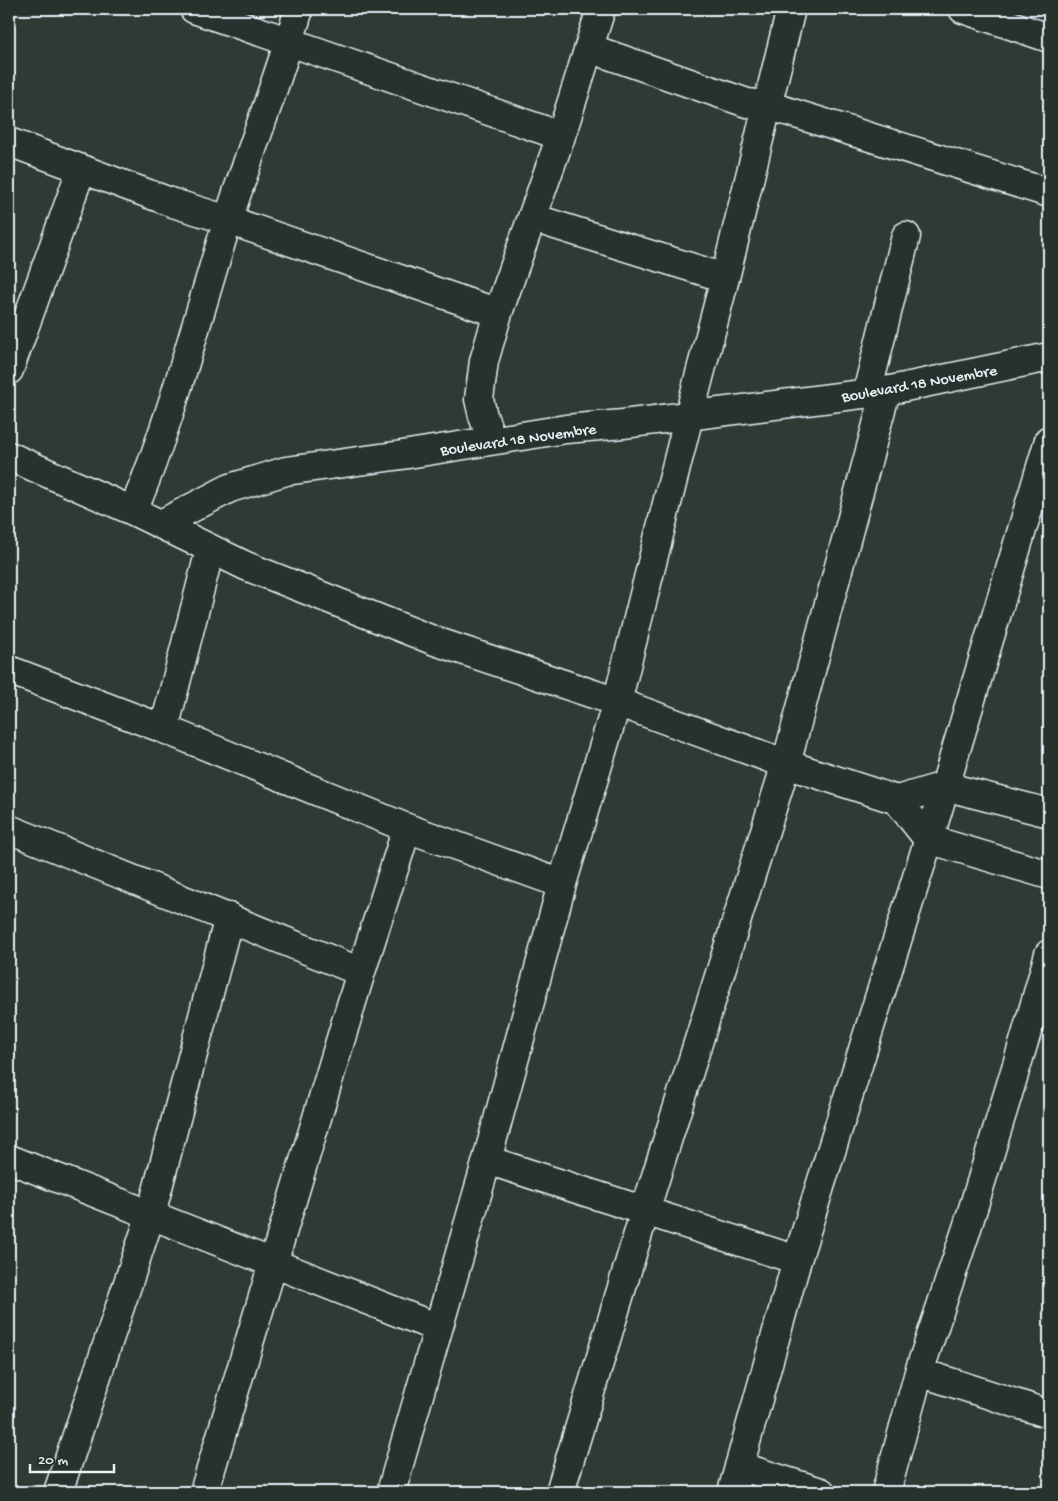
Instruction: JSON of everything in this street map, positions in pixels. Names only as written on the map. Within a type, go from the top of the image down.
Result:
[{"type":"street","points":[[194,9],[561,136]]},
{"type":"street","points":[[134,511],[165,429],[228,220],[290,41],[299,9]]},
{"type":"street","points":[[492,440],[479,399],[484,360],[498,312],[561,136],[601,9]]},
{"type":"street","points":[[390,1492],[487,1160],[562,884],[617,702],[726,278],[790,9]]},
{"type":"street","points":[[963,9],[1049,38]]},
{"type":"street","points":[[589,48],[747,103],[767,105],[1049,193]]},
{"type":"street","points":[[9,142],[173,203],[498,312]]},
{"type":"street","points":[[9,370],[81,170]]},
{"type":"street","points":[[533,218],[726,278]]},
{"type":"street","points":[[560,1492],[645,1210],[786,764],[877,392],[906,236]]},
{"type":"street","name":"Boulevard 18 Novembre","points":[[162,524],[230,488],[286,471],[467,446],[492,440],[566,429],[689,416],[877,392],[1049,356]]},
{"type":"street","points":[[732,1492],[797,1260],[1049,440]]},
{"type":"street","points":[[9,456],[134,511],[210,550],[246,566],[435,641],[617,702],[786,764],[897,800],[928,838],[1049,875]]},
{"type":"street","points":[[164,729],[210,550]]},
{"type":"street","points":[[9,670],[164,729],[407,828],[562,884]]},
{"type":"street","points":[[897,800],[944,786],[1049,813]]},
{"type":"street","points":[[204,1492],[407,828]]},
{"type":"street","points":[[9,829],[362,972]]},
{"type":"street","points":[[58,1492],[152,1214],[229,917]]},
{"type":"street","points":[[886,1492],[919,1372],[967,1228],[1049,954]]},
{"type":"street","points":[[9,1159],[438,1328]]},
{"type":"street","points":[[487,1160],[797,1260]]},
{"type":"street","points":[[919,1372],[1049,1414]]},
{"type":"street","points":[[739,1466],[821,1492]]}]
